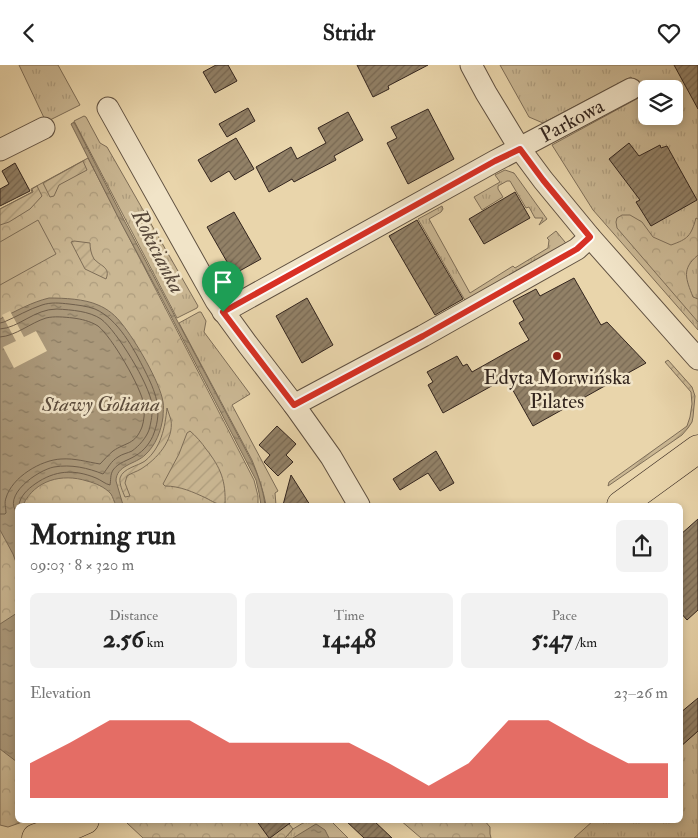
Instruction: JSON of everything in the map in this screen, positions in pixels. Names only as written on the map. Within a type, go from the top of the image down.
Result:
[{"type":"main road","points":[[624,503],[698,449]]},
{"type":"main road","points":[[36,838],[78,823]]},
{"type":"street","points":[[471,65],[520,149],[543,180],[590,237],[698,359]]},
{"type":"street","name":"Parkowa","points":[[223,312],[631,89]]},
{"type":"street","points":[[108,108],[223,312],[331,457],[358,503]]},
{"type":"street","points":[[0,150],[44,128]]},
{"type":"street","points":[[294,405],[423,336],[577,249],[590,237]]},
{"type":"green space","points":[[19,65],[58,65],[80,105],[46,122]]},
{"type":"green space","points":[[500,65],[698,65],[698,330],[593,210],[552,145],[638,98],[638,125],[683,125],[683,80],[638,80],[638,89],[631,77],[543,123],[529,117]]},
{"type":"green space","points":[[84,116],[100,143],[107,147],[198,306],[197,308],[177,318],[74,121]]},
{"type":"green space","name":"Stawy Goliana","points":[[88,158],[254,480],[258,503],[15,503],[15,823],[19,823],[8,827],[0,825],[0,209],[32,192],[31,189]]},
{"type":"green space","points":[[83,161],[87,170],[59,185],[54,196],[50,197],[43,183]]},
{"type":"green space","points":[[505,170],[514,173],[547,219],[539,225],[543,218],[535,218],[529,207],[526,208],[510,181],[498,186],[503,197],[482,210],[474,197],[500,182],[495,175]]},
{"type":"green space","points":[[37,186],[42,196],[30,209],[9,222],[0,225],[0,209],[33,192],[32,189]]},
{"type":"green space","points":[[442,206],[441,212],[429,219],[470,293],[513,266],[515,268],[548,248],[549,240],[547,238],[556,231],[569,247],[466,302],[418,219]]},
{"type":"green space","points":[[622,215],[630,215],[642,222],[653,237],[671,245],[688,236],[696,218],[698,219],[698,255],[689,265],[686,274],[693,297],[698,299],[698,322],[617,228],[617,218]]},
{"type":"green space","points":[[38,220],[56,254],[0,285],[0,242]]},
{"type":"green space","points":[[71,242],[90,243],[94,259],[106,269],[106,279],[85,269]]},
{"type":"green space","points":[[201,312],[206,321],[204,332],[250,394],[232,405],[278,491],[275,493],[276,503],[266,503],[252,460],[179,323]]},
{"type":"green space","points":[[668,360],[692,387],[695,396],[692,422],[682,435],[608,486],[609,482],[687,426],[692,404],[691,392],[665,362]]},
{"type":"green space","points":[[167,408],[171,427],[167,442],[153,460],[127,476],[125,483],[130,496],[125,497],[120,478],[124,472],[145,461],[155,450],[165,423]]},
{"type":"green space","points":[[190,431],[197,437],[219,469],[225,489],[225,503],[215,503],[186,490],[163,484],[179,454],[187,433]]},
{"type":"green space","points":[[698,731],[698,838],[574,838],[591,823],[683,823],[683,744]]},
{"type":"green space","points":[[127,823],[288,823],[293,829],[285,838],[143,838]]},
{"type":"green space","points":[[303,823],[333,823],[348,838],[285,838],[293,829]]},
{"type":"green space","points":[[404,823],[487,823],[490,827],[491,838],[421,838]]},
{"type":"water","points":[[74,122],[251,460],[260,482],[265,503],[261,503],[256,480],[71,124]]},
{"type":"water","name":"Stawy Goliana","points":[[49,298],[87,301],[112,313],[133,340],[152,373],[163,402],[163,417],[157,437],[149,451],[119,471],[116,481],[122,503],[115,503],[111,494],[100,486],[78,479],[59,478],[42,484],[28,496],[24,503],[15,503],[15,560],[0,530],[0,319],[30,304]]},
{"type":"water","points":[[15,614],[15,760],[0,749],[0,624]]},
{"type":"water","points":[[316,824],[325,830],[329,838],[293,838]]},
{"type":"pier","points":[[10,311],[24,337],[36,331],[47,351],[14,368],[3,347],[16,341],[2,315]]},
{"type":"building","points":[[216,65],[228,65],[237,81],[215,93],[203,72]]},
{"type":"building","points":[[357,65],[428,65],[388,86],[389,89],[373,97]]},
{"type":"building","points":[[674,65],[698,65],[698,109],[683,80]]},
{"type":"building","points":[[248,108],[255,121],[227,137],[219,124]]},
{"type":"building","points":[[428,109],[454,159],[408,184],[387,143],[397,138],[391,127]]},
{"type":"building","points":[[348,112],[363,140],[334,156],[336,160],[294,182],[292,179],[269,192],[256,167],[291,147],[297,159],[326,143],[318,128]]},
{"type":"building","points":[[236,138],[254,169],[235,180],[229,171],[211,182],[198,160]]},
{"type":"building","points":[[629,143],[639,156],[660,145],[661,148],[667,146],[697,200],[651,226],[636,202],[640,200],[609,159]]},
{"type":"building","points":[[15,163],[30,191],[0,206],[0,189],[9,184],[2,171]]},
{"type":"building","points":[[515,192],[530,218],[484,244],[469,219]]},
{"type":"building","points":[[234,212],[261,259],[234,274],[207,227]]},
{"type":"building","points":[[417,220],[463,299],[435,315],[389,236]]},
{"type":"building","points":[[574,278],[601,325],[607,322],[646,363],[533,426],[506,378],[443,413],[428,385],[433,382],[427,372],[457,356],[463,366],[467,364],[472,372],[529,340],[519,323],[524,320],[513,301],[536,289],[540,296]]},
{"type":"building","points":[[307,298],[333,345],[302,363],[276,316]]},
{"type":"building","points":[[277,426],[296,444],[286,455],[293,462],[278,476],[264,462],[270,455],[259,445]]},
{"type":"building","points":[[436,451],[454,483],[440,491],[428,473],[400,490],[393,479]]},
{"type":"building","points":[[291,475],[309,503],[284,503]]},
{"type":"building","points":[[698,519],[698,610],[687,620],[683,615],[683,532]]},
{"type":"building","points":[[698,698],[698,731],[683,744],[683,710]]},
{"type":"building","points":[[258,823],[290,823],[270,838]]},
{"type":"building","points":[[348,823],[376,823],[392,838],[364,838]]},
{"type":"place","name":"Edyta Morwińska Pilates","points":[[557,356]]},
{"type":"route","points":[[520,149],[590,237],[577,249],[423,336],[294,405],[223,312],[495,161],[520,149]]},
{"type":"water label","name":"Rokicianka","points":[[159,251]]}]
